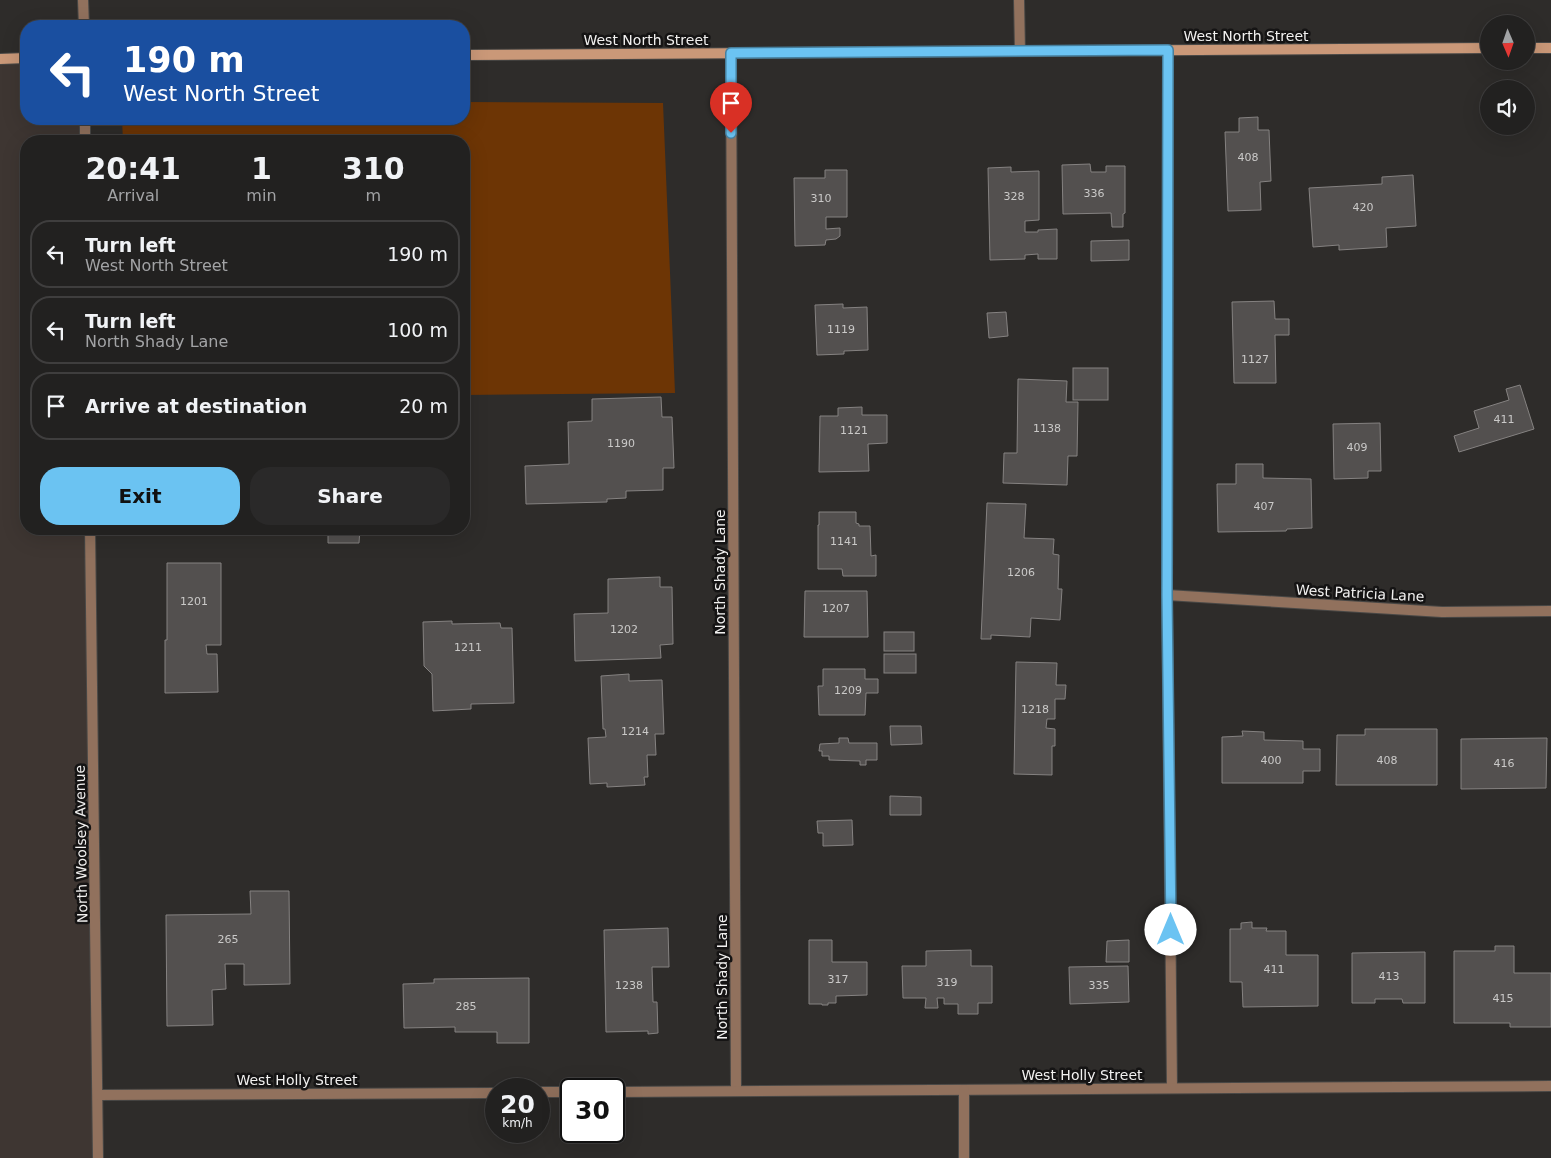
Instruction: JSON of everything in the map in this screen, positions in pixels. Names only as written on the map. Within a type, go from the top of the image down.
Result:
[{"type":"main road","name":"West North Street","points":[[470,55],[1480,48]]},
{"type":"main road","points":[[1535,48],[1551,48]]},
{"type":"main road","points":[[0,59],[20,58]]},
{"type":"street","points":[[84,0],[84,20]]},
{"type":"street","points":[[1019,0],[1020,51]]},
{"type":"street","points":[[1168,50],[1167,595],[1172,1088]]},
{"type":"street","name":"North Shady Lane","points":[[731,53],[736,1091]]},
{"type":"street","name":"North Woolsey Avenue","points":[[90,535],[98,1158]]},
{"type":"street","name":"West Patricia Lane","points":[[1167,595],[1442,612],[1551,611]]},
{"type":"street","name":"West Holly Street","points":[[625,1092],[1551,1086]]},
{"type":"street","points":[[964,1090],[964,1158]]},
{"type":"street","name":"West Holly Street","points":[[98,1096],[485,1093]]},
{"type":"shaded area","points":[[20,58],[20,125],[85,125],[85,135],[20,135],[20,535],[90,535],[98,1158],[0,1158],[0,59]]},
{"type":"shaded area","points":[[470,102],[663,103],[675,393],[470,395],[470,135],[123,135],[122,125],[470,125]]},
{"type":"building","points":[[1258,117],[1258,130],[1269,130],[1271,181],[1260,182],[1261,210],[1228,211],[1225,132],[1239,132],[1239,118]]},
{"type":"building","points":[[1090,164],[1091,172],[1106,172],[1106,166],[1125,166],[1125,213],[1123,214],[1123,227],[1112,227],[1111,213],[1063,214],[1062,165]]},
{"type":"building","points":[[1011,167],[1011,172],[1039,171],[1039,220],[1025,221],[1025,232],[1057,229],[1057,259],[1038,259],[1038,254],[1025,255],[1025,259],[990,260],[988,168]]},
{"type":"building","points":[[825,170],[847,170],[847,217],[826,217],[826,229],[840,228],[840,236],[836,239],[826,240],[825,245],[795,246],[794,178],[825,178]]},
{"type":"building","points":[[1413,175],[1416,226],[1386,228],[1387,247],[1339,250],[1339,245],[1313,247],[1309,188],[1382,184],[1382,177]]},
{"type":"building","points":[[1129,240],[1129,260],[1091,261],[1091,241]]},
{"type":"building","points":[[1274,301],[1275,319],[1289,319],[1289,335],[1275,335],[1276,383],[1234,383],[1232,302]]},
{"type":"building","points":[[843,304],[843,308],[867,307],[868,350],[844,351],[844,354],[817,355],[815,305]]},
{"type":"building","points":[[1006,312],[1008,336],[989,338],[987,313]]},
{"type":"building","points":[[1073,368],[1108,368],[1108,400],[1073,400]]},
{"type":"building","points":[[1018,379],[1067,381],[1066,402],[1078,402],[1077,456],[1068,456],[1067,485],[1003,483],[1004,453],[1017,453]]},
{"type":"building","points":[[1520,385],[1534,429],[1459,452],[1454,436],[1479,428],[1474,411],[1509,400],[1506,389]]},
{"type":"building","points":[[661,397],[662,417],[672,417],[674,468],[663,468],[663,490],[626,491],[626,498],[607,499],[607,502],[526,504],[525,466],[569,464],[568,422],[592,421],[592,399]]},
{"type":"building","points":[[862,407],[862,415],[887,415],[887,443],[868,444],[869,471],[819,472],[820,416],[838,416],[838,408]]},
{"type":"building","points":[[1380,423],[1381,471],[1368,471],[1368,478],[1334,479],[1333,424]]},
{"type":"building","points":[[1236,464],[1263,464],[1263,478],[1311,479],[1312,528],[1287,529],[1286,531],[1218,532],[1217,484],[1236,484]]},
{"type":"building","points":[[987,503],[1026,504],[1024,538],[1054,539],[1053,554],[1059,555],[1058,589],[1062,589],[1060,620],[1031,618],[1030,637],[991,635],[991,639],[981,639]]},
{"type":"building","points":[[819,512],[856,512],[856,523],[859,526],[870,526],[871,556],[876,555],[876,576],[843,576],[842,569],[818,569]]},
{"type":"building","points":[[328,535],[360,535],[359,543],[328,543]]},
{"type":"building","points":[[167,563],[221,563],[221,645],[206,645],[207,654],[217,654],[218,692],[165,693]]},
{"type":"building","points":[[660,577],[660,587],[672,587],[673,644],[660,645],[661,658],[575,661],[574,614],[608,613],[608,579]]},
{"type":"building","points":[[805,591],[867,591],[868,637],[804,637]]},
{"type":"building","points":[[452,621],[452,624],[500,623],[501,628],[512,628],[514,703],[471,704],[471,709],[433,711],[432,674],[424,666],[423,622]]},
{"type":"building","points":[[884,632],[914,632],[914,651],[884,651]]},
{"type":"building","points":[[884,654],[916,654],[916,673],[884,673]]},
{"type":"building","points":[[1016,662],[1057,663],[1056,685],[1066,685],[1065,699],[1055,699],[1055,719],[1047,719],[1046,728],[1055,729],[1055,746],[1052,746],[1052,775],[1014,774]]},
{"type":"building","points":[[823,669],[865,669],[865,679],[878,679],[878,693],[866,693],[865,715],[819,715],[818,686],[823,686]]},
{"type":"building","points":[[629,674],[629,681],[662,680],[664,734],[655,734],[656,755],[647,755],[648,777],[644,777],[645,785],[607,787],[607,783],[590,784],[588,738],[606,737],[605,729],[603,729],[601,676]]},
{"type":"building","points":[[890,726],[921,726],[922,744],[891,745]]},
{"type":"building","points":[[1365,729],[1437,729],[1437,785],[1336,785],[1337,735],[1365,735]]},
{"type":"building","points":[[1242,731],[1264,732],[1264,740],[1303,741],[1303,749],[1320,749],[1320,771],[1303,771],[1303,783],[1222,783],[1222,737],[1243,736]]},
{"type":"building","points":[[839,738],[848,738],[849,743],[877,743],[877,760],[866,760],[866,765],[860,765],[860,761],[829,760],[829,756],[822,756],[822,751],[819,751],[820,744],[839,743]]},
{"type":"building","points":[[1547,738],[1546,788],[1461,789],[1461,739]]},
{"type":"building","points":[[890,796],[921,797],[921,815],[890,815]]},
{"type":"building","points":[[852,820],[853,845],[823,846],[823,833],[818,833],[817,821]]},
{"type":"building","points":[[250,891],[289,891],[290,984],[244,985],[244,964],[225,964],[226,989],[212,990],[213,1025],[167,1026],[166,915],[251,914]]},
{"type":"building","points":[[1252,922],[1252,928],[1267,928],[1266,931],[1286,931],[1286,955],[1318,955],[1318,1006],[1243,1007],[1242,982],[1230,982],[1230,929],[1241,929],[1241,923]]},
{"type":"building","points":[[668,928],[669,967],[652,967],[653,1002],[657,1002],[658,1033],[648,1034],[648,1031],[606,1032],[604,930]]},
{"type":"building","points":[[809,940],[832,940],[832,962],[867,962],[867,995],[836,996],[836,1003],[828,1003],[828,1005],[809,1004]]},
{"type":"building","points":[[1129,940],[1129,962],[1106,962],[1107,941]]},
{"type":"building","points":[[1495,946],[1514,946],[1514,973],[1551,973],[1551,1027],[1510,1027],[1510,1023],[1454,1023],[1454,951],[1495,951]]},
{"type":"building","points":[[971,950],[971,966],[992,966],[992,1003],[978,1003],[978,1014],[958,1014],[958,1004],[944,1004],[944,998],[937,998],[938,1008],[925,1008],[926,998],[903,998],[902,966],[926,966],[926,951]]},
{"type":"building","points":[[1425,952],[1425,1003],[1403,1003],[1402,999],[1375,999],[1375,1003],[1352,1003],[1352,953]]},
{"type":"building","points":[[1128,966],[1129,1002],[1070,1004],[1069,967]]},
{"type":"building","points":[[529,978],[529,1043],[497,1043],[497,1032],[455,1032],[455,1027],[404,1028],[403,984],[434,983],[434,979]]},
{"type":"route","points":[[731,133],[731,53],[1168,50],[1167,595],[1171,930]]}]
